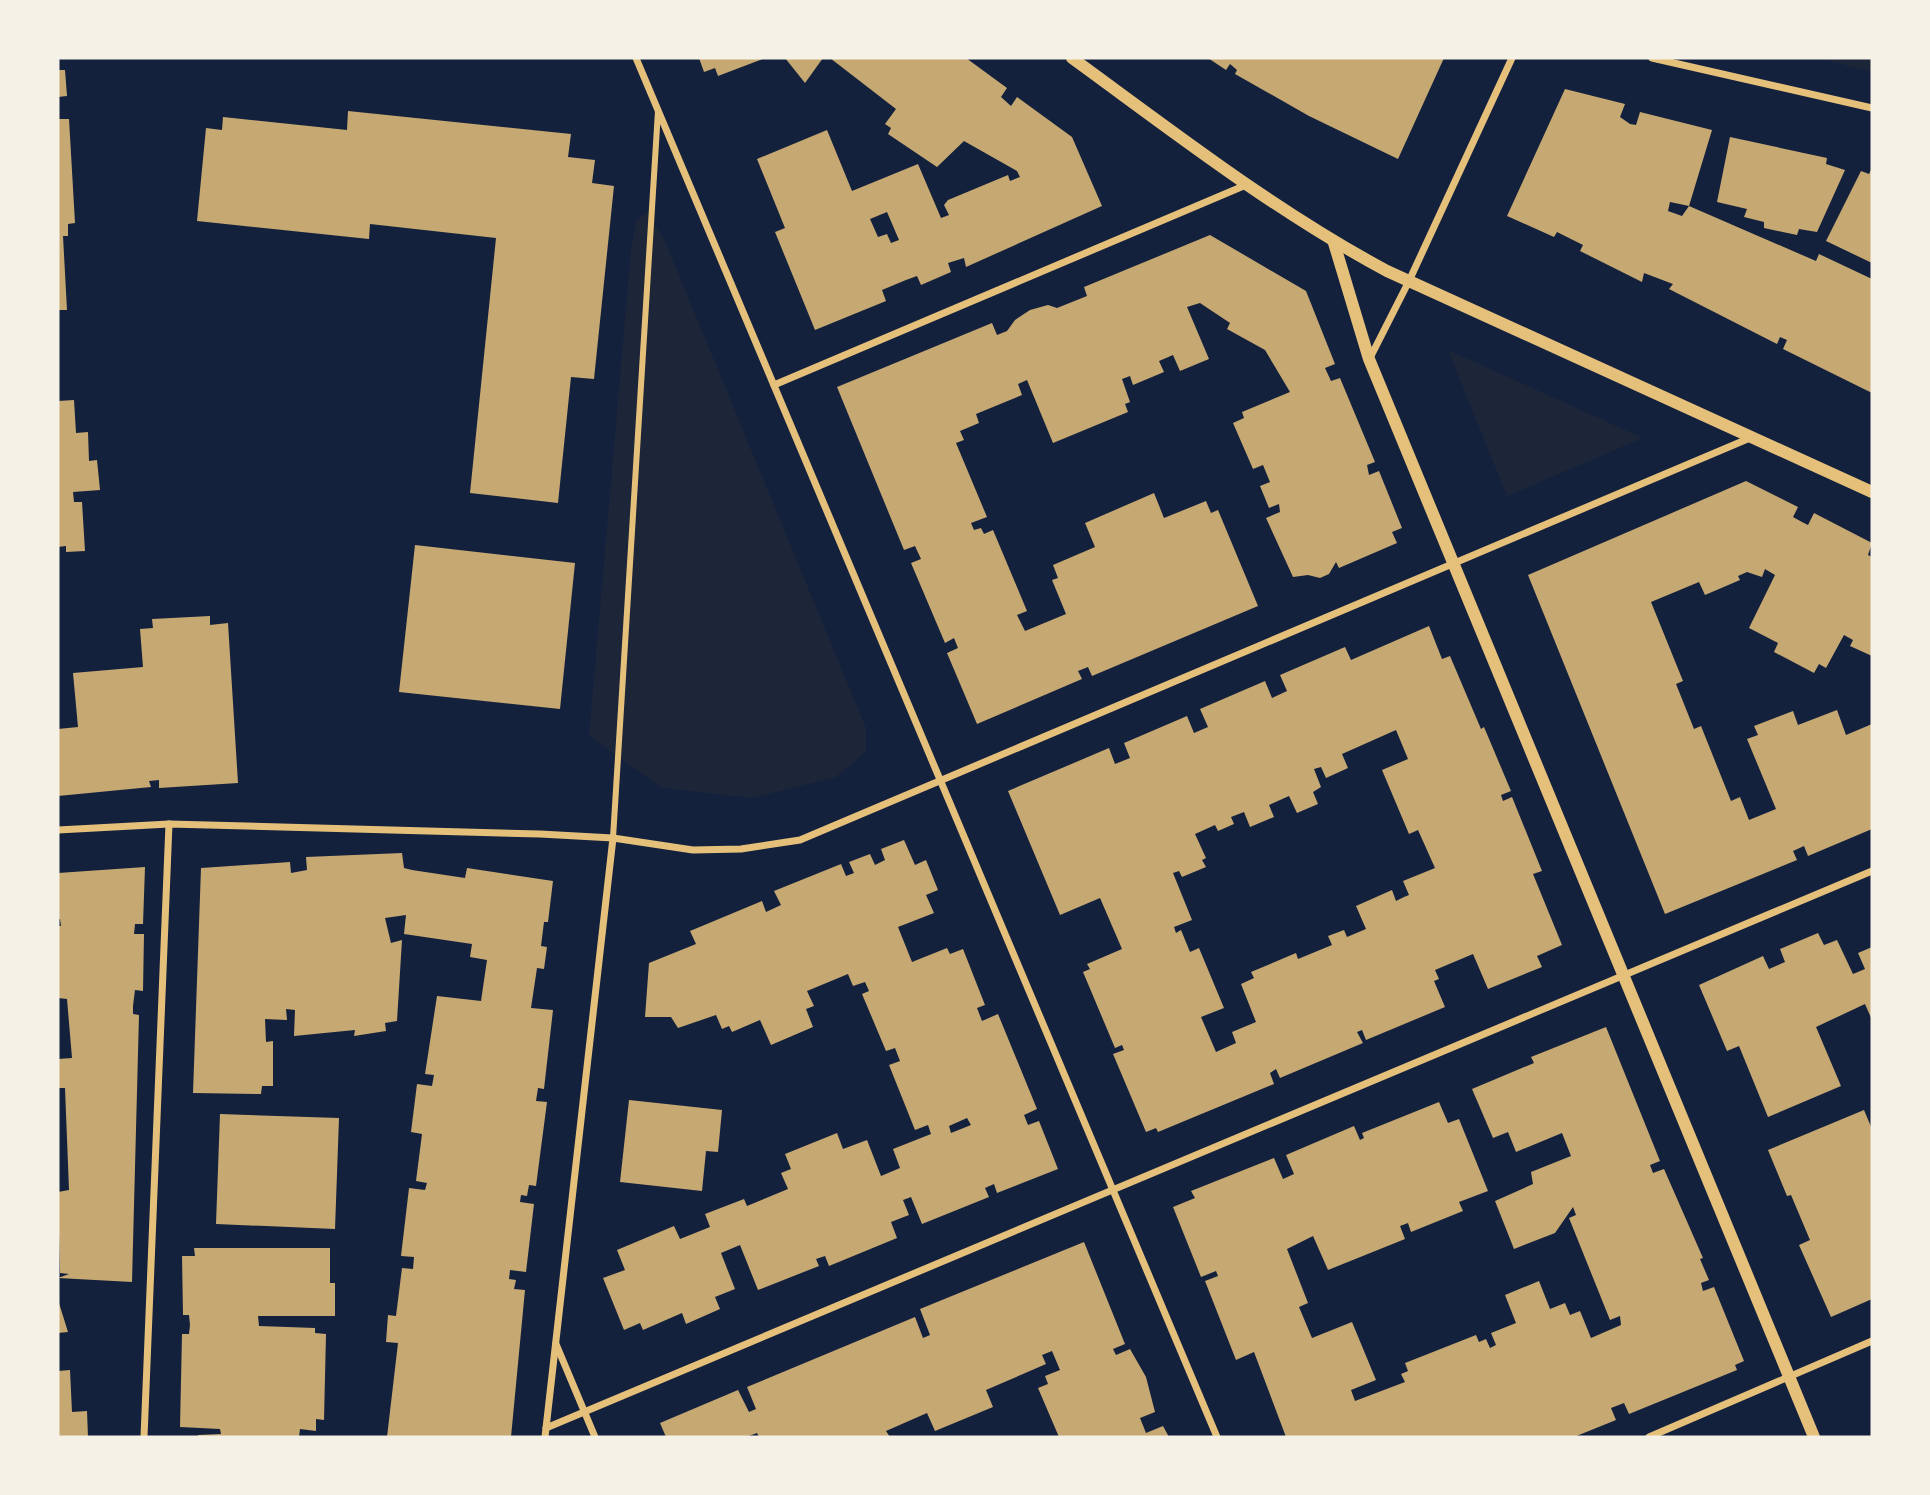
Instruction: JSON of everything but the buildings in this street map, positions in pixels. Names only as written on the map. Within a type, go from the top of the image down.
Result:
[{"type":"street","points":[[636,58],[1217,1437]]},
{"type":"street","points":[[1072,58],[1246,185],[1334,243],[1409,281],[1872,492]]},
{"type":"street","points":[[1369,359],[1409,281],[1512,58]]},
{"type":"street","points":[[1652,58],[1872,108]]},
{"type":"street","points":[[545,1437],[613,838],[658,111]]},
{"type":"street","points":[[774,385],[1246,185]]},
{"type":"street","points":[[1334,243],[1369,359],[1814,1437]]},
{"type":"street","points":[[58,830],[169,824],[613,838],[693,850],[741,849],[800,840],[1750,438]]},
{"type":"street","points":[[144,1437],[169,824]]},
{"type":"street","points":[[546,1428],[1872,871]]},
{"type":"street","points":[[1649,1437],[1872,1341]]},
{"type":"street","points":[[556,1343],[595,1437]]},
{"type":"shaded area","points":[[1818,58],[1872,58],[1872,72]]},
{"type":"shaded area","points":[[647,212],[664,239],[866,728],[866,752],[836,777],[752,798],[662,788],[589,736],[631,250],[636,221]]},
{"type":"shaded area","points":[[1448,350],[1643,438],[1507,496]]}]
